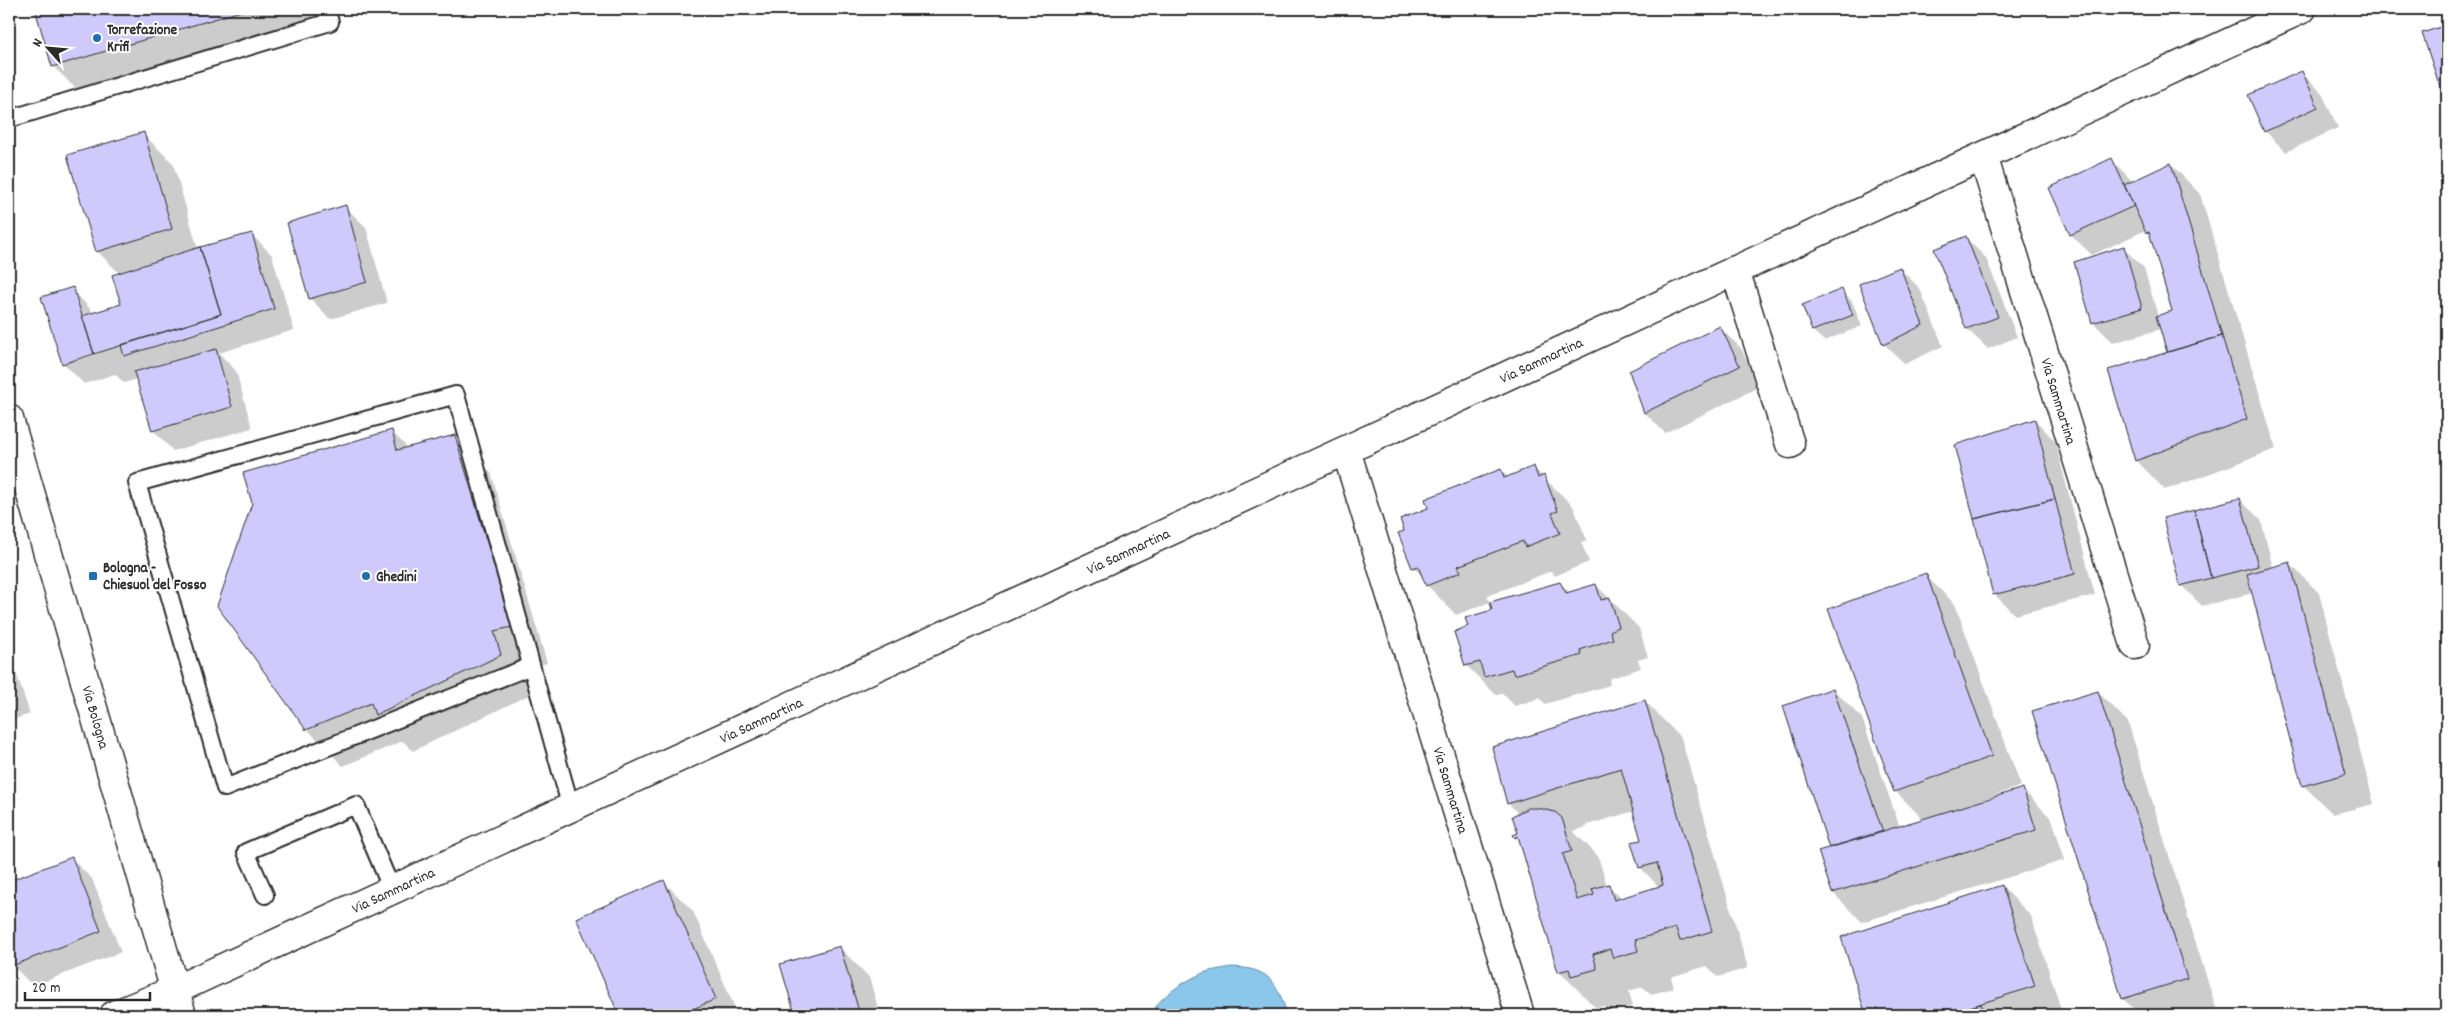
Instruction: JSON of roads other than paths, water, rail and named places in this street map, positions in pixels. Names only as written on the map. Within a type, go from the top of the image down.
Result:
[{"type":"street","name":"Via Sammartina","points":[[114,1015],[179,1003],[392,890],[2302,9]]},
{"type":"street","name":"Via Sammartina","points":[[1983,156],[2135,645]]},
{"type":"street","points":[[1735,270],[1790,444]]},
{"type":"street","name":"Via Bologna","points":[[9,419],[179,1003]]},
{"type":"street","name":"Via Sammartina","points":[[1346,450],[1520,1015]]},
{"type":"lane","points":[[9,119],[330,22],[326,9]]},
{"type":"lane","points":[[531,666],[225,788],[137,483],[456,395],[571,808]]},
{"type":"lane","points":[[265,895],[246,852],[356,805],[392,890]]},
{"type":"water","points":[[1231,967],[1254,970],[1269,978],[1279,993],[1287,1015],[1153,1015],[1155,1009],[1165,996],[1189,980],[1203,973]]},
{"type":"place","name":"Torrefazione Krifi","points":[[97,38]]},
{"type":"place","name":"Bologna - Chiesuol del Fosso","points":[[93,576]]},
{"type":"place","name":"Ghedini","points":[[366,576]]}]
